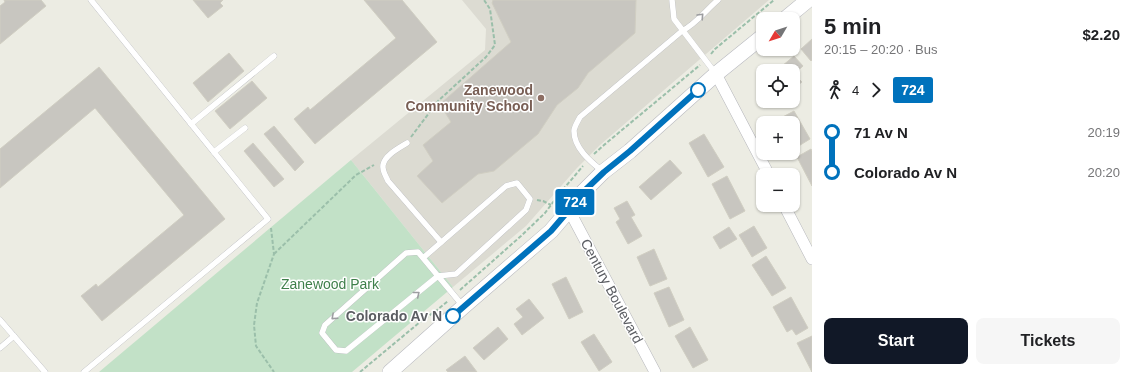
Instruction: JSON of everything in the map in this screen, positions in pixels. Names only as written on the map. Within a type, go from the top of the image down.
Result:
[{"type":"street","points":[[793,12],[808,0]]},
{"type":"street","points":[[392,371],[459,301],[525,254],[551,231],[580,195],[604,172],[630,151],[716,74],[756,42]]},
{"type":"street","points":[[716,74],[765,168]]},
{"type":"street","name":"Century Boulevard","points":[[569,210],[655,372]]},
{"type":"street","points":[[788,212],[812,258]]},
{"type":"lane","points":[[84,372],[268,219],[91,0]]},
{"type":"lane","points":[[672,0],[674,19],[716,74]]},
{"type":"lane","points":[[604,172],[588,160],[577,144],[574,130],[580,117],[682,31],[693,25],[718,0]]},
{"type":"lane","points":[[191,124],[274,56]]},
{"type":"lane","points":[[214,152],[245,128]]},
{"type":"lane","points":[[407,143],[387,157],[383,165],[384,171],[388,181],[441,242]]},
{"type":"lane","points":[[423,258],[506,186],[517,183],[530,199],[526,210],[456,274],[438,276],[346,351],[336,350],[322,333],[325,325],[406,253],[418,252],[423,258],[438,276],[459,301]]},
{"type":"lane","points":[[0,320],[45,372]]},
{"type":"lane","points":[[0,348],[14,336]]},
{"type":"path","points":[[407,143],[438,100],[486,57],[495,45],[490,9],[484,0]]},
{"type":"path","points":[[360,372],[420,322],[437,310],[459,301],[545,213],[588,160],[706,60],[715,49],[774,0]]},
{"type":"path","points":[[274,254],[356,175],[374,165],[383,165]]},
{"type":"path","points":[[530,199],[543,201],[550,205]]},
{"type":"path","points":[[268,219],[274,254],[257,303],[254,325],[256,346],[274,372]]},
{"type":"shaded area","name":"Zanewood Community School","points":[[462,0],[769,0],[600,145],[577,168],[526,226],[453,287],[351,160],[485,50],[486,29]]},
{"type":"green space","name":"Zanewood Park","points":[[351,160],[453,287],[352,372],[99,372]]},
{"type":"building","points":[[4,0],[41,0],[46,6],[0,44],[0,6],[5,2]]},
{"type":"building","points":[[193,0],[223,0],[220,3],[223,6],[208,18]]},
{"type":"building","points":[[364,0],[402,0],[437,42],[315,144],[294,119],[308,107],[310,110],[396,38]]},
{"type":"building","name":"Zanewood Community School","points":[[493,0],[636,0],[635,33],[588,73],[578,88],[557,105],[538,134],[494,171],[478,174],[442,203],[417,176],[433,161],[423,145],[451,122],[440,104],[511,42],[492,3]]},
{"type":"building","points":[[812,39],[812,60],[811,61],[801,49]]},
{"type":"building","points":[[229,53],[244,71],[208,102],[193,83]]},
{"type":"building","points":[[794,56],[803,66],[800,69],[800,64],[784,64]]},
{"type":"building","points":[[99,67],[225,219],[102,321],[81,296],[96,284],[98,287],[184,215],[95,108],[0,188],[0,149]]},
{"type":"building","points":[[252,81],[267,98],[230,129],[215,111]]},
{"type":"building","points":[[794,111],[797,116],[785,116]]},
{"type":"building","points":[[800,122],[810,139],[800,145]]},
{"type":"building","points":[[274,126],[304,162],[295,171],[264,134]]},
{"type":"building","points":[[704,134],[724,167],[708,177],[689,143]]},
{"type":"building","points":[[253,143],[284,179],[274,187],[244,151]]},
{"type":"building","points":[[811,149],[812,151],[812,186],[799,160],[800,160],[800,155]]},
{"type":"building","points":[[670,160],[682,173],[651,200],[639,187]]},
{"type":"building","points":[[727,176],[745,211],[730,219],[712,184]]},
{"type":"building","points":[[627,201],[635,215],[631,217],[642,236],[628,244],[616,222],[620,219],[614,208]]},
{"type":"building","points":[[754,226],[767,248],[752,257],[739,235]]},
{"type":"building","points":[[729,227],[737,239],[720,249],[713,237]]},
{"type":"building","points":[[654,249],[667,279],[650,286],[637,257]]},
{"type":"building","points":[[766,256],[786,288],[772,296],[752,265]]},
{"type":"building","points":[[566,277],[583,312],[569,319],[552,284]]},
{"type":"building","points":[[669,287],[684,320],[669,327],[654,293]]},
{"type":"building","points":[[791,297],[808,328],[796,335],[792,329],[787,332],[773,307]]},
{"type":"building","points":[[529,299],[544,318],[522,335],[514,324],[523,317],[516,309]]},
{"type":"building","points":[[498,327],[508,339],[484,360],[473,348]]},
{"type":"building","points":[[690,327],[708,360],[693,368],[675,336]]},
{"type":"building","points":[[594,334],[612,362],[599,371],[581,342]]},
{"type":"building","points":[[812,336],[812,372],[797,343]]},
{"type":"building","points":[[465,356],[477,372],[448,372],[446,370]]},
{"type":"bus line","name":"724","points":[[453,316],[551,231],[580,195],[604,172],[630,151],[698,90]]},
{"type":"place","name":"Zanewood Community School","points":[[541,98]]},
{"type":"place","name":"Colorado Av N","points":[[453,316]]}]
